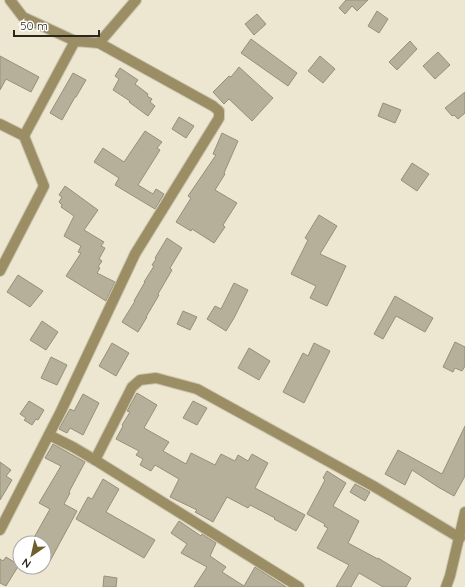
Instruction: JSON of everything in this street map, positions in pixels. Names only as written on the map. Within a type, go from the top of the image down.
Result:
[{"type":"street","points":[[0,530],[49,435],[135,254],[219,118],[218,111],[213,106],[99,43],[75,41],[23,17],[10,0]]},
{"type":"street","points":[[99,43],[136,0]]},
{"type":"street","points":[[24,136],[75,41]]},
{"type":"street","points":[[0,124],[24,136],[44,186],[0,271]]},
{"type":"street","points":[[94,460],[132,387],[140,380],[156,378],[197,389],[374,487],[460,538]]},
{"type":"street","points":[[49,435],[73,447],[299,587]]},
{"type":"street","points":[[446,587],[460,538],[465,512]]},
{"type":"building","points":[[346,0],[368,0],[357,11],[352,6],[345,14],[339,8]]},
{"type":"building","points":[[377,11],[388,19],[379,33],[368,26]]},
{"type":"building","points":[[257,14],[266,24],[254,35],[245,24]]},
{"type":"building","points":[[251,39],[297,73],[288,86],[241,53]]},
{"type":"building","points":[[410,41],[417,49],[397,70],[389,62]]},
{"type":"building","points":[[438,52],[450,65],[435,79],[423,66]]},
{"type":"building","points":[[0,56],[39,77],[31,92],[6,79],[0,90]]},
{"type":"building","points":[[320,56],[335,69],[323,83],[308,71]]},
{"type":"building","points":[[239,67],[273,98],[252,121],[229,99],[224,104],[213,92],[229,76],[231,77]]},
{"type":"building","points":[[120,68],[138,80],[135,84],[152,99],[150,102],[155,106],[148,116],[129,102],[130,101],[113,90],[119,79],[115,76]]},
{"type":"building","points":[[73,73],[86,80],[62,120],[50,113]]},
{"type":"building","points":[[465,92],[465,113],[458,119],[454,115],[452,116],[445,108]]},
{"type":"building","points":[[383,103],[401,110],[395,123],[378,116]]},
{"type":"building","points":[[179,117],[194,126],[186,138],[172,129]]},
{"type":"building","points":[[145,131],[162,142],[157,148],[160,150],[138,185],[153,194],[156,189],[164,194],[155,209],[115,185],[119,178],[94,162],[103,148],[124,162]]},
{"type":"building","points":[[222,133],[238,141],[224,173],[225,174],[215,190],[237,203],[223,225],[225,227],[214,243],[192,229],[191,231],[176,222],[191,198],[188,196],[216,155],[213,154]]},
{"type":"building","points":[[412,163],[429,174],[417,191],[401,180]]},
{"type":"building","points":[[65,186],[98,210],[84,230],[104,242],[101,246],[105,248],[99,259],[102,261],[98,267],[100,268],[97,273],[115,282],[106,301],[66,276],[81,253],[78,252],[81,246],[64,236],[74,216],[61,207],[62,205],[59,202],[62,197],[59,195]]},
{"type":"building","points":[[319,215],[337,226],[320,254],[346,266],[327,306],[310,298],[316,286],[291,274],[308,240],[305,238]]},
{"type":"building","points":[[167,238],[182,248],[170,268],[172,270],[158,294],[159,295],[138,332],[122,322],[154,266],[152,265],[156,259],[155,258]]},
{"type":"building","points":[[18,275],[43,291],[30,307],[7,292]]},
{"type":"building","points":[[234,283],[248,290],[226,331],[207,319],[215,306],[221,309]]},
{"type":"building","points":[[395,296],[433,318],[425,332],[396,316],[383,339],[374,334]]},
{"type":"building","points":[[183,311],[197,317],[190,330],[177,324]]},
{"type":"building","points":[[42,321],[58,332],[46,350],[30,340]]},
{"type":"building","points":[[455,342],[465,347],[465,366],[462,371],[455,368],[453,372],[443,367]]},
{"type":"building","points":[[112,343],[129,353],[116,376],[99,366]]},
{"type":"building","points":[[314,343],[330,351],[304,403],[283,392],[303,353],[308,356]]},
{"type":"building","points":[[249,348],[270,361],[259,380],[238,368]]},
{"type":"building","points":[[51,357],[67,365],[57,385],[41,378]]},
{"type":"building","points":[[137,393],[157,405],[144,428],[169,442],[163,451],[186,464],[191,453],[215,465],[221,454],[235,461],[238,455],[248,461],[252,454],[268,463],[255,488],[305,515],[296,531],[250,505],[248,508],[227,497],[213,522],[195,512],[197,510],[170,497],[179,479],[155,465],[151,471],[140,465],[143,459],[136,455],[139,451],[116,439],[130,412],[127,411]]},
{"type":"building","points":[[83,394],[99,403],[83,435],[70,428],[67,433],[59,429],[70,409],[74,411]]},
{"type":"building","points":[[29,401],[44,410],[38,420],[36,419],[32,425],[24,420],[26,418],[20,414]]},
{"type":"building","points":[[193,401],[207,408],[197,425],[183,418]]},
{"type":"building","points":[[465,426],[465,476],[454,496],[412,470],[405,485],[385,474],[398,450],[442,474]]},
{"type":"building","points":[[53,444],[85,462],[64,504],[77,511],[52,557],[52,535],[35,535],[50,509],[39,503],[61,466],[45,458]]},
{"type":"building","points":[[0,462],[11,470],[6,476],[12,480],[0,500]]},
{"type":"building","points":[[327,471],[346,483],[333,506],[359,521],[348,543],[378,558],[411,578],[406,587],[383,587],[359,573],[351,587],[336,587],[349,565],[317,548],[328,528],[324,526],[325,524],[307,514],[325,480],[323,478]]},
{"type":"building","points":[[103,479],[119,489],[106,512],[155,540],[144,558],[76,519],[88,497],[92,499]]},
{"type":"building","points":[[355,484],[370,492],[365,501],[350,492]]},
{"type":"building","points":[[179,521],[201,536],[202,534],[216,543],[210,556],[226,567],[222,572],[244,586],[255,567],[286,587],[194,587],[207,567],[181,553],[187,544],[171,533]]},
{"type":"building","points":[[6,557],[12,561],[13,575],[6,586],[0,583],[0,559],[3,561]]},
{"type":"building","points":[[104,576],[117,578],[116,587],[103,587]]}]
